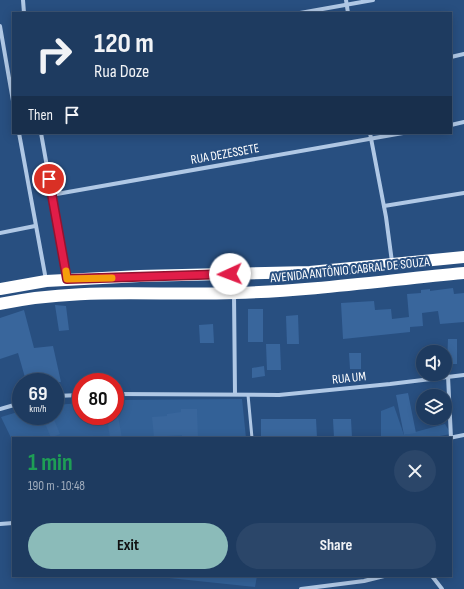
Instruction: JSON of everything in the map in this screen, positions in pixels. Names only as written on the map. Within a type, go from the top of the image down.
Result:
[{"type":"highway","name":"AVENIDA ANTÔNIO CABRAL DE SOUZA","points":[[0,290],[46,281],[67,279],[310,272],[464,257]]},
{"type":"highway","name":"AVENIDA ANTÔNIO CABRAL DE SOUZA","points":[[0,304],[63,295],[234,293],[302,290],[464,273]]},
{"type":"street","points":[[23,0],[24,12]]},
{"type":"street","points":[[304,12],[347,2],[373,0]]},
{"type":"street","points":[[347,2],[348,12]]},
{"type":"street","points":[[0,26],[12,95]]},
{"type":"street","points":[[452,57],[464,54]]},
{"type":"street","points":[[452,125],[464,122]]},
{"type":"street","points":[[18,134],[46,281]]},
{"type":"street","points":[[41,134],[67,279]]},
{"type":"street","points":[[370,134],[393,264]]},
{"type":"street","name":"RUA DEZESSETE","points":[[52,195],[397,134]]},
{"type":"street","points":[[384,206],[464,193]]},
{"type":"street","points":[[0,232],[35,226]]},
{"type":"street","points":[[234,293],[235,394]]},
{"type":"street","name":"RUA UM","points":[[452,376],[464,375]]},
{"type":"street","name":"RUA UM","points":[[124,394],[279,395],[416,380]]},
{"type":"street","points":[[448,381],[450,437]]},
{"type":"street","points":[[0,409],[12,406]]},
{"type":"street","points":[[452,438],[464,435]]},
{"type":"street","points":[[0,524],[12,523]]},
{"type":"street","points":[[301,589],[364,581],[380,577]]},
{"type":"street","points":[[433,577],[442,589]]},
{"type":"lane","points":[[248,395],[252,437]]},
{"type":"shaded area","points":[[242,399],[246,437],[12,437],[12,440],[1,417],[12,414],[12,425],[64,425],[64,404],[72,404],[72,425],[124,425],[124,400]]},
{"type":"shaded area","points":[[394,406],[404,435],[441,425],[446,425],[451,434],[434,437],[381,437],[381,411]]},
{"type":"shaded area","points":[[160,577],[257,577],[255,587]]},
{"type":"building","points":[[453,288],[454,294],[464,293],[464,322],[440,324],[438,311],[422,313],[423,326],[410,327],[410,332],[343,339],[341,303],[374,301],[375,310],[391,309],[392,319],[409,317],[407,294],[421,293],[421,290],[430,289],[430,291]]},
{"type":"building","points":[[55,305],[66,306],[69,330],[59,331]]},
{"type":"building","points":[[248,309],[263,309],[263,342],[248,342]]},
{"type":"building","points":[[24,310],[34,348],[53,346],[59,373],[24,373],[18,353],[0,359],[0,318]]},
{"type":"building","points":[[298,315],[299,344],[287,344],[286,316]]},
{"type":"building","points":[[213,324],[214,343],[200,343],[199,325]]},
{"type":"building","points":[[448,339],[457,339],[457,364],[452,364],[452,345],[448,345]]},
{"type":"building","points":[[266,344],[280,344],[281,370],[267,370]]},
{"type":"building","points":[[349,353],[361,353],[361,369],[350,369]]},
{"type":"building","points":[[264,366],[265,376],[252,378],[252,368]]},
{"type":"building","points":[[408,393],[416,433],[404,435],[396,395]]},
{"type":"building","points":[[181,409],[197,409],[198,437],[182,437],[182,435],[154,437],[152,417],[167,416],[167,414],[181,412]]},
{"type":"building","points":[[261,419],[316,419],[317,437],[261,437]]},
{"type":"building","points":[[333,419],[351,419],[352,437],[334,437]]},
{"type":"building","points":[[46,425],[56,425],[60,434],[51,437]]},
{"type":"building","points":[[108,425],[120,425],[122,437],[110,437]]},
{"type":"slow traffic","points":[[66,271],[67,279],[112,278]]},
{"type":"route","points":[[49,179],[67,279],[230,274]]}]
